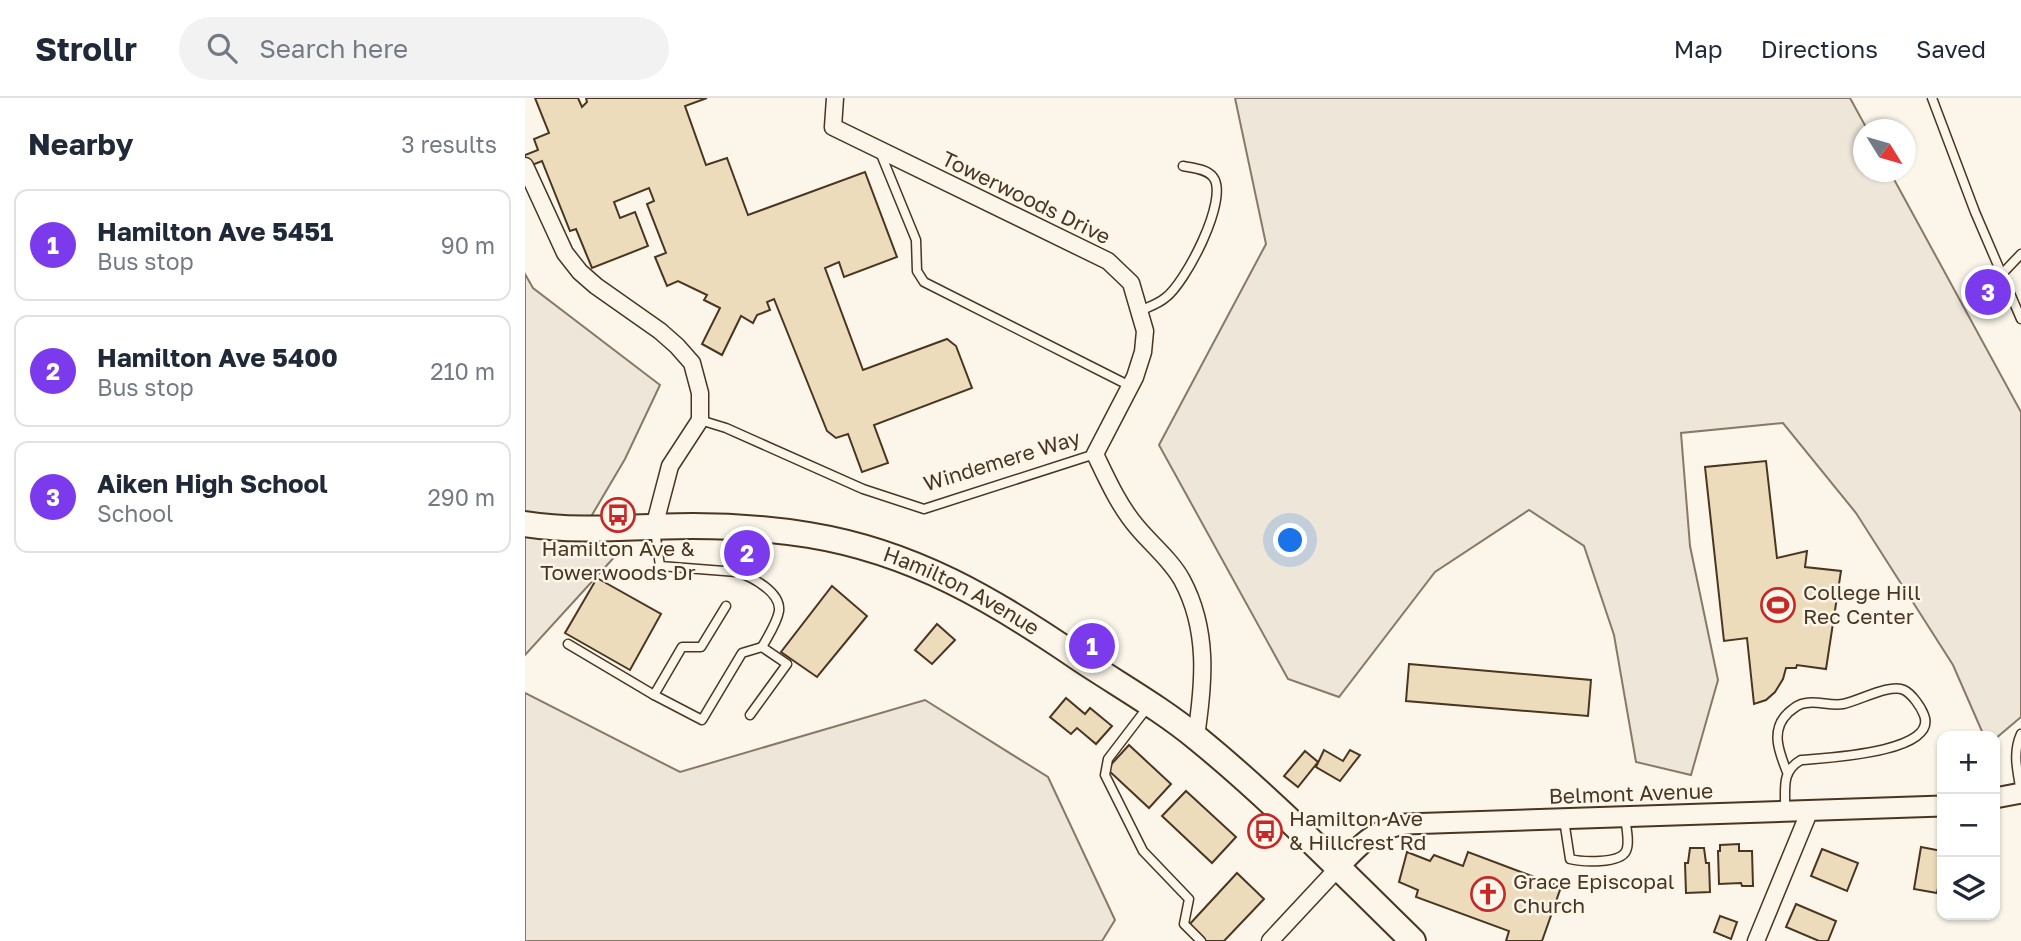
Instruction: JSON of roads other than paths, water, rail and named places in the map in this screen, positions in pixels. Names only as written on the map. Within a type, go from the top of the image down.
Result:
[{"type":"main road","name":"Hamilton Avenue","points":[[525,524],[558,529],[597,530],[734,527],[810,535],[852,544],[902,560],[956,582],[1012,613],[1196,737],[1413,941]]},
{"type":"street","name":"Towerwoods Drive","points":[[835,98],[833,127],[1108,261],[1131,283],[1145,331],[1143,352],[1130,386],[1095,454]]},
{"type":"street","points":[[525,166],[565,253],[580,272],[660,331],[692,363],[700,393],[700,420],[670,466],[654,527]]},
{"type":"street","name":"Windemere Way","points":[[1095,454],[1119,503],[1181,579],[1195,609],[1203,644],[1203,690],[1196,737]]},
{"type":"street","points":[[2000,797],[2021,793]]},
{"type":"street","name":"Belmont Avenue","points":[[1338,868],[1363,841],[1378,831],[1395,826],[1937,806]]},
{"type":"street","points":[[1756,941],[1809,810]]},
{"type":"street","points":[[1271,941],[1338,868]]},
{"type":"lane","points":[[1933,98],[2001,275],[2021,319]]},
{"type":"lane","points":[[879,149],[916,240],[917,271],[924,282],[1130,386]]},
{"type":"lane","points":[[1140,311],[1166,298],[1185,276],[1206,236],[1218,192],[1216,180],[1209,172],[1183,166]]},
{"type":"lane","points":[[2001,275],[2021,254]]},
{"type":"lane","name":"Windemere Way","points":[[700,420],[726,428],[863,489],[924,509],[1095,454]]},
{"type":"lane","points":[[568,644],[702,720],[742,653],[762,647],[778,615],[779,607],[774,597],[764,586],[737,572],[660,566],[654,527]]},
{"type":"lane","points":[[654,695],[682,647],[701,647],[726,606]]},
{"type":"lane","points":[[750,715],[787,664],[762,647]]},
{"type":"lane","points":[[1785,811],[1787,772],[1779,750],[1777,732],[1781,720],[1795,707],[1808,702],[1842,704],[1889,688],[1903,689],[1913,698],[1924,715],[1926,724],[1923,730],[1902,746],[1801,760],[1790,766],[1787,772]]},
{"type":"lane","points":[[1149,705],[1108,759],[1105,775],[1143,851],[1189,899],[1184,924],[1201,941]]},
{"type":"lane","points":[[2021,734],[2015,759],[2021,793]]},
{"type":"lane","points":[[1564,819],[1570,859],[1580,862],[1612,860],[1623,856],[1627,850],[1625,817]]},
{"type":"place","name":"Aiken High School","points":[[1988,292]]},
{"type":"place","name":"Hamilton Ave & Towerwoods Dr","points":[[618,515]]},
{"type":"place","name":"Hamilton Ave 5400","points":[[747,553]]},
{"type":"place","name":"College Hill Rec Center","points":[[1778,605]]},
{"type":"place","name":"Hamilton Ave 5451","points":[[1092,646]]},
{"type":"place","name":"Hamilton Ave & Hillcrest Rd","points":[[1265,831]]},
{"type":"place","name":"Grace Episcopal Church","points":[[1488,894]]}]
